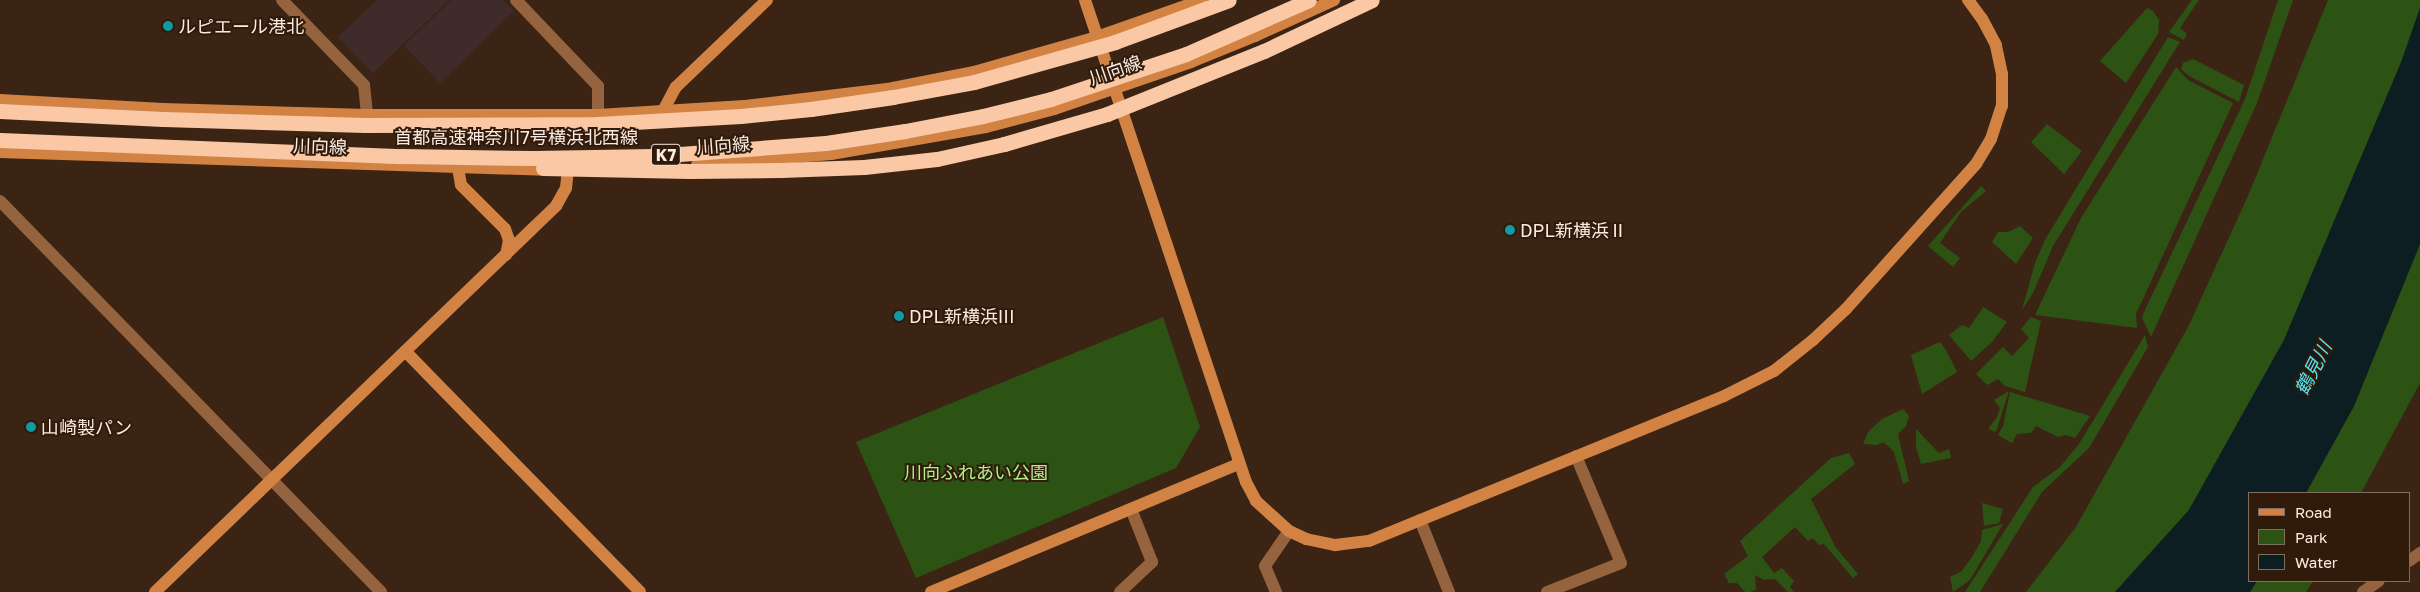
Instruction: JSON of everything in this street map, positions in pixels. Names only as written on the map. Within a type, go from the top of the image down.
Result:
[{"type":"highway","name":"首都高速神奈川7号横浜北西線","points":[[0,111],[163,119],[365,125],[598,124],[741,116],[875,100],[974,82],[1115,42],[1229,0]]},
{"type":"highway","name":"首都高速神奈川7号横浜北西線","points":[[0,140],[402,156],[534,158],[653,156],[826,143],[905,131],[992,114],[1051,99],[1186,54],[1309,0]]},
{"type":"highway","points":[[402,156],[468,166],[689,171],[864,167],[937,159],[1004,144],[1107,114],[1256,55],[1372,0]]},
{"type":"street","points":[[282,0],[364,85],[367,115]]},
{"type":"street","points":[[516,0],[598,86],[598,114]]},
{"type":"street","points":[[1085,0],[1238,464],[1256,500],[1289,531],[1306,539],[1335,545],[1369,541],[1724,396],[1774,371],[1813,340],[1846,308],[1976,164],[1991,139],[2002,106],[2002,74],[1996,45],[1982,19],[1968,0]]},
{"type":"street","name":"川向線","points":[[0,100],[163,109],[367,115],[598,114],[682,110],[813,99],[893,88],[974,72],[1097,37],[1202,0]]},
{"type":"street","name":"川向線","points":[[0,152],[568,170],[688,165],[831,154],[986,127],[1054,109],[1191,62],[1255,36],[1334,0]]},
{"type":"street","points":[[663,111],[673,92],[685,78],[759,3]]},
{"type":"street","points":[[682,110],[679,101],[685,78]]},
{"type":"street","points":[[458,168],[461,185],[505,229],[509,240],[506,255]]},
{"type":"street","points":[[155,592],[556,206],[566,188],[568,170]]},
{"type":"street","points":[[0,200],[380,592]]},
{"type":"street","points":[[406,352],[640,592]]},
{"type":"street","points":[[1547,592],[1621,563],[1576,456]]},
{"type":"street","points":[[931,592],[1238,464]]},
{"type":"street","points":[[1120,592],[1152,562],[1131,509]]},
{"type":"street","points":[[1420,520],[1450,592]]},
{"type":"street","points":[[1276,592],[1265,566],[1289,531]]},
{"type":"street","points":[[2363,592],[2378,582]]},
{"type":"shaded area","points":[[377,0],[449,0],[373,73],[338,37]]},
{"type":"shaded area","points":[[451,0],[503,0],[514,11],[440,83],[404,46]]},
{"type":"green space","points":[[2192,0],[2199,0],[2180,28],[2187,34],[2184,40],[2169,32]]},
{"type":"green space","points":[[2278,0],[2293,0],[2257,103],[2151,337],[2142,318],[2144,312],[2245,99]]},
{"type":"green space","points":[[2328,0],[2420,0],[2420,8],[2402,60],[2284,340],[2189,510],[2115,592],[2026,592],[2076,527],[2189,325],[2248,196]]},
{"type":"green space","points":[[2147,8],[2153,11],[2159,20],[2158,34],[2126,83],[2100,61]]},
{"type":"green space","points":[[2168,37],[2180,42],[2053,246],[2033,293],[2022,310],[2035,263],[2046,238]]},
{"type":"green space","points":[[2193,59],[2244,85],[2239,102],[2189,76],[2181,69],[2183,63]]},
{"type":"green space","points":[[2176,67],[2188,80],[2233,103],[2136,314],[2137,328],[2035,315],[2081,218]]},
{"type":"green space","points":[[2047,124],[2082,151],[2064,174],[2031,142]]},
{"type":"green space","points":[[1981,186],[1986,191],[1961,212],[1940,243],[1960,258],[1953,267],[1928,246]]},
{"type":"green space","points":[[2020,226],[2033,238],[2016,264],[1992,242],[1998,232],[2008,232]]},
{"type":"green space","points":[[2420,244],[2420,383],[2362,492],[2307,492],[2354,406]]},
{"type":"green space","points":[[1983,307],[2007,322],[1992,342],[1971,361],[1949,335],[1962,325],[1969,328]]},
{"type":"green space","name":"川向ふれあい公園","points":[[1163,317],[1200,427],[1176,468],[916,578],[856,442]]},
{"type":"green space","points":[[2031,317],[2041,321],[2025,392],[2005,386],[1998,379],[1987,385],[1976,374],[2003,347],[2012,356],[2029,338],[2021,329]]},
{"type":"green space","points":[[2145,335],[2148,347],[2089,448],[2042,492],[1980,592],[1965,592],[2033,487],[2060,467],[2079,444]]},
{"type":"green space","points":[[1940,342],[1957,372],[1922,394],[1911,355]]},
{"type":"green space","points":[[2009,391],[1996,432],[1988,429],[1997,417],[2000,408],[1994,400]]},
{"type":"green space","points":[[2010,392],[2090,416],[2075,438],[2066,435],[2058,437],[2036,426],[2031,433],[2017,434],[2012,443],[1998,435],[2003,426]]},
{"type":"green space","points":[[1903,409],[1909,416],[1906,426],[1898,434],[1909,481],[1903,484],[1894,452],[1884,442],[1877,445],[1863,444],[1868,432],[1882,419]]},
{"type":"green space","points":[[1916,429],[1939,453],[1949,449],[1951,458],[1921,464],[1916,447]]},
{"type":"green space","points":[[1849,453],[1855,464],[1811,499],[1836,548],[1858,574],[1853,578],[1824,544],[1819,545],[1813,538],[1808,541],[1795,527],[1762,557],[1774,573],[1782,568],[1794,581],[1790,587],[1794,592],[1788,592],[1775,579],[1764,580],[1755,575],[1756,590],[1750,592],[1745,592],[1737,583],[1729,583],[1724,574],[1748,556],[1740,541],[1831,458]]},
{"type":"green space","points":[[1982,503],[2003,509],[1999,523],[1984,526]]},
{"type":"green space","points":[[2003,524],[1970,580],[1953,592],[1950,577],[1962,571],[1972,557],[1981,541],[1982,530]]},
{"type":"green space","points":[[2256,582],[2312,582],[2306,592],[2250,592]]},
{"type":"water","name":"鶴見川","points":[[2420,8],[2420,244],[2354,406],[2307,492],[2248,492],[2248,582],[2256,582],[2250,592],[2115,592],[2189,510],[2284,340],[2402,60]]},
{"type":"place","name":"ルピエール港北","points":[[168,26]]},
{"type":"place","name":"DPL新横浜Ⅱ","points":[[1510,230]]},
{"type":"place","name":"DPL新横浜III","points":[[899,316]]},
{"type":"place","name":"山崎製パン","points":[[31,427]]}]
